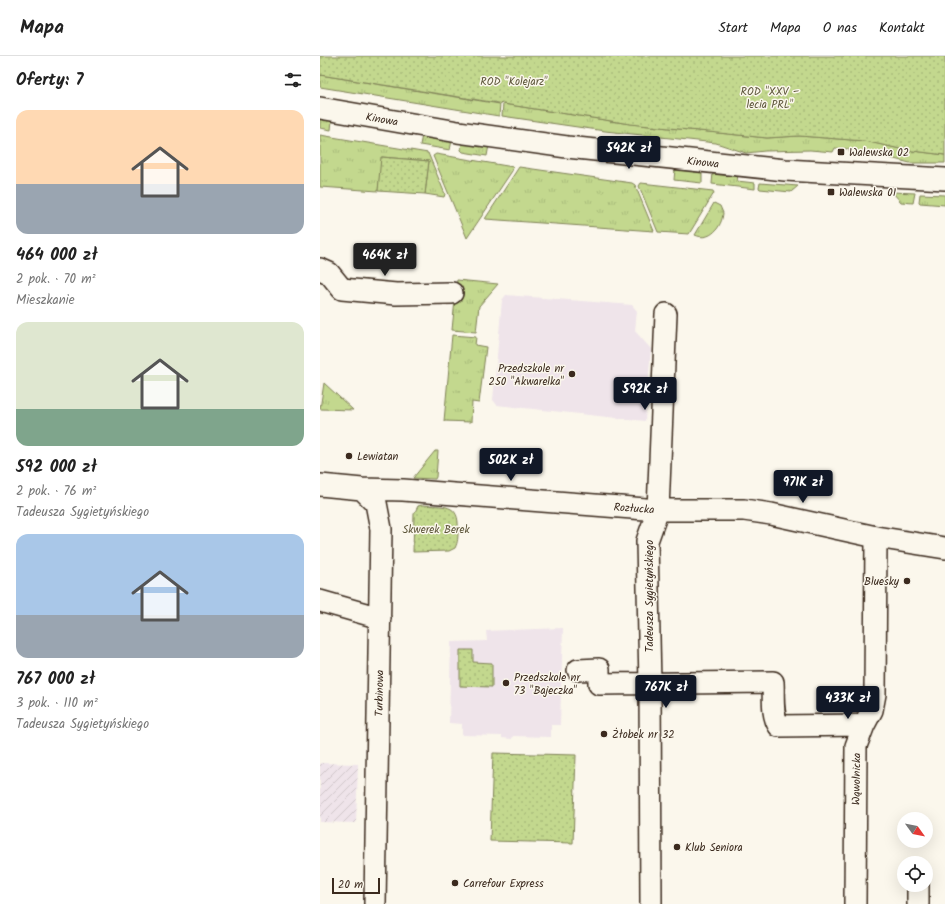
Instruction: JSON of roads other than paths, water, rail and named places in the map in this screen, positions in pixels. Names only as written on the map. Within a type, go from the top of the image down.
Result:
[{"type":"street","name":"Kinowa","points":[[320,108],[458,132],[567,147],[786,170],[945,179]]},
{"type":"street","points":[[320,270],[329,273],[342,289],[396,294],[452,293]]},
{"type":"street","name":"Tadeusza Sygietyńskiego","points":[[651,904],[650,684],[647,541],[658,510],[666,314]]},
{"type":"street","name":"Rozłucka","points":[[320,485],[658,510],[744,510],[771,514],[876,537],[945,548]]},
{"type":"street","name":"Turbinowa","points":[[362,489],[376,503],[381,529],[375,904]]},
{"type":"street","name":"Wąwolnicka","points":[[855,904],[856,746],[864,725],[872,710],[875,694],[876,537]]},
{"type":"street","points":[[320,601],[380,618]]},
{"type":"street","points":[[578,670],[599,669],[599,684],[773,682],[776,722],[779,726],[864,725]]},
{"type":"street","points":[[918,892],[918,904]]},
{"type":"place","name":"Walewska 02","points":[[841,152]]},
{"type":"place","name":"Walewska 01","points":[[831,192]]},
{"type":"place","name":"Przedszkole nr 250 \"Akwarelka\"","points":[[572,374]]},
{"type":"place","name":"Lewiatan","points":[[349,456]]},
{"type":"place","name":"Bluesky","points":[[907,581]]},
{"type":"place","name":"Przedszkole nr 73 \"Bajeczka\"","points":[[506,683]]},
{"type":"place","name":"Żłobek nr 32","points":[[604,734]]},
{"type":"place","name":"Klub Seniora","points":[[677,847]]},
{"type":"place","name":"Carrefour Express","points":[[455,883]]},
{"type":"park label","name":"ROD \"Kolejarz\"","points":[[514,81]]},
{"type":"park label","name":"ROD \"XXV – lecia PRL\"","points":[[770,97]]},
{"type":"park label","name":"Skwerek Berek","points":[[436,529]]}]
